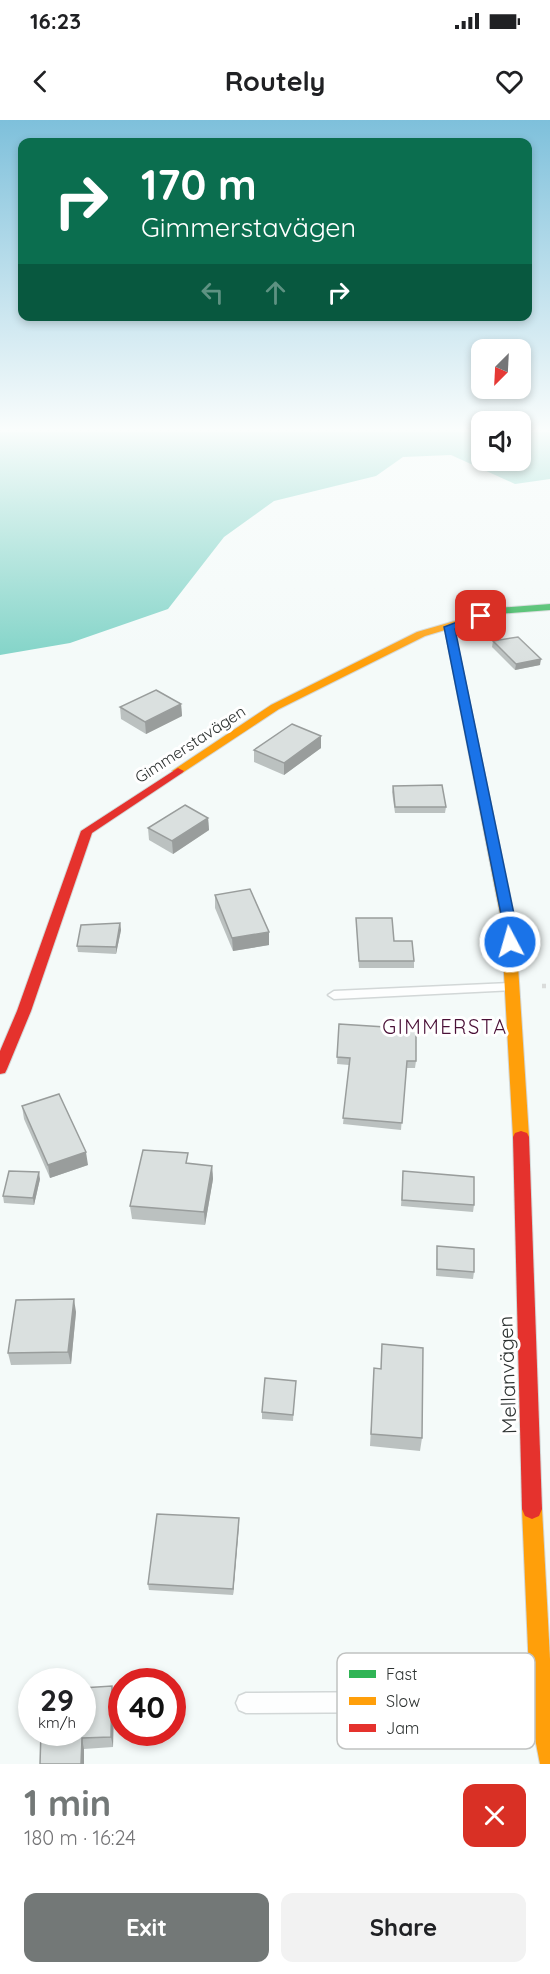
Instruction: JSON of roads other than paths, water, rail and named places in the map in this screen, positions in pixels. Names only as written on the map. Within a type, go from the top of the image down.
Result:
[{"type":"street","name":"Gimmerstavägen","points":[[0,1069],[24,1011],[87,831],[275,707],[421,634],[497,611],[550,607]]},
{"type":"street","name":"Mellanvägen","points":[[449,627],[508,919],[519,1081],[534,1592],[550,1761]]},
{"type":"lane","points":[[334,995],[514,987]]},
{"type":"lane","points":[[246,1703],[337,1702]]},
{"type":"district","name":"GIMMERSTA","points":[[445,1026]]}]
